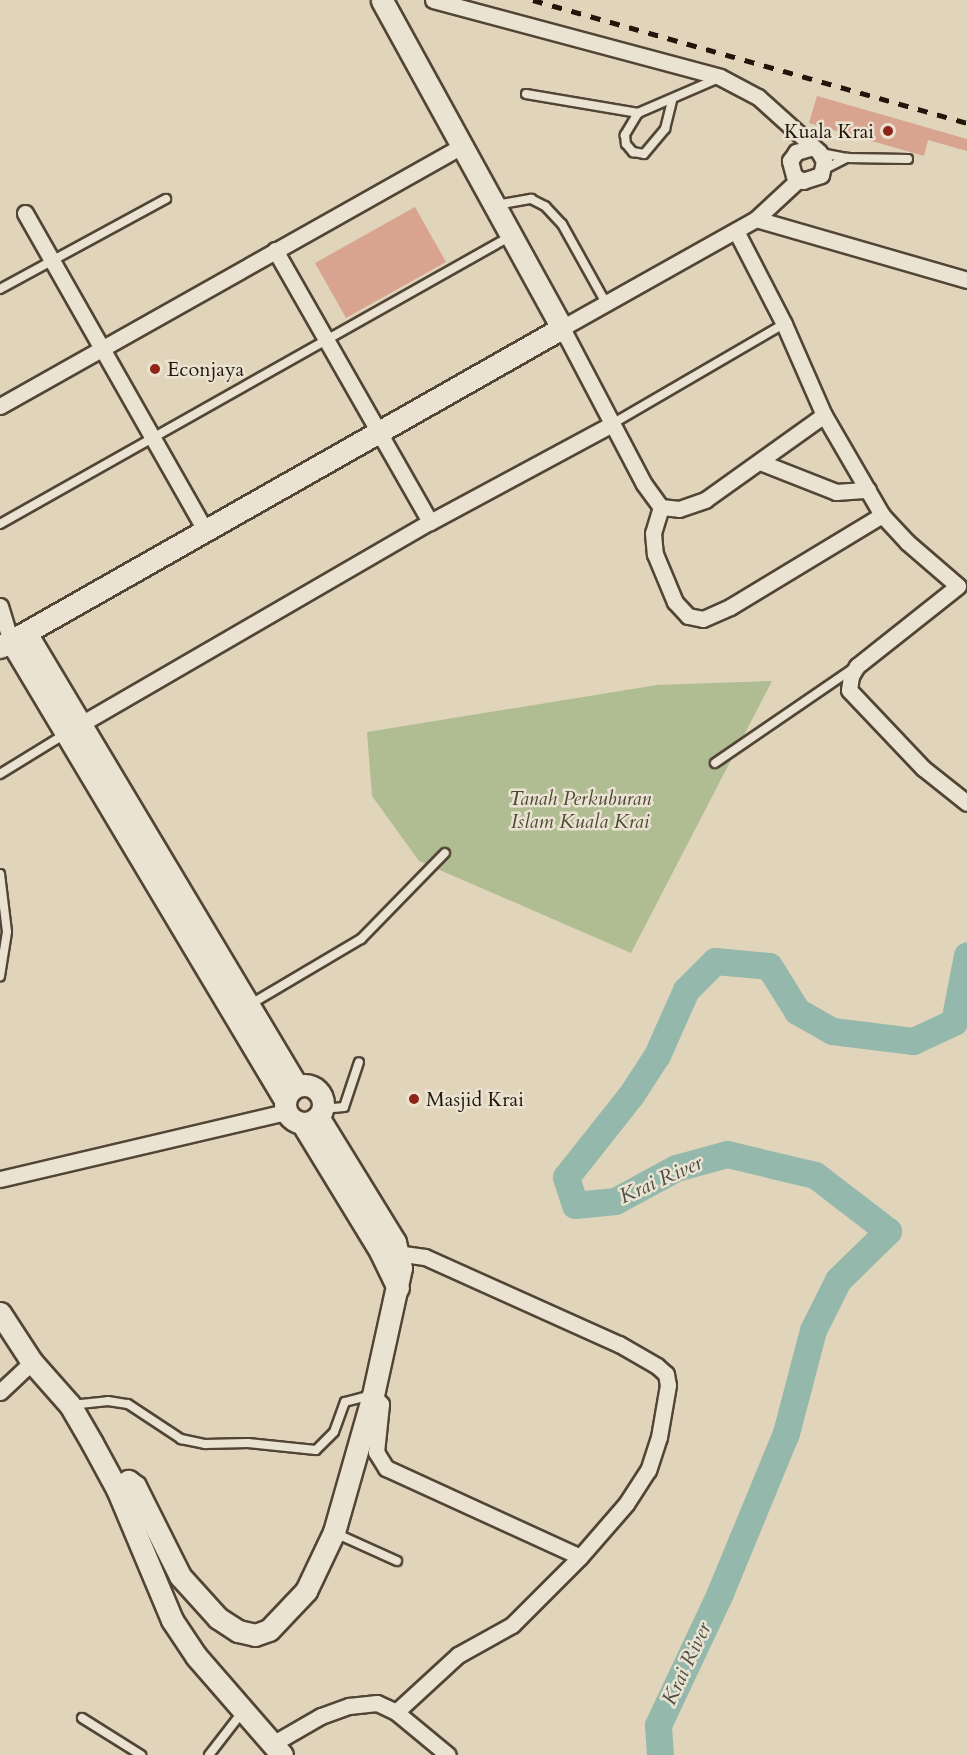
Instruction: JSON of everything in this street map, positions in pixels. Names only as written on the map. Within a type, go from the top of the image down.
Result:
[{"type":"street","points":[[382,0],[562,328],[612,424],[661,507],[653,533],[654,554],[675,602],[688,616],[703,618],[729,607],[882,514]]},
{"type":"street","points":[[433,0],[720,77],[758,97],[814,150],[824,170],[813,181],[794,167],[783,123]]},
{"type":"street","points":[[0,406],[462,147]]},
{"type":"street","points":[[12,640],[736,231],[762,214],[794,167],[814,150]]},
{"type":"street","points":[[25,213],[206,531]]},
{"type":"street","points":[[762,214],[967,280]]},
{"type":"street","points":[[736,231],[784,324],[824,415],[882,514],[907,542],[963,587],[857,666],[851,676],[849,690],[923,768],[967,802]]},
{"type":"street","points":[[275,250],[430,522]]},
{"type":"street","points":[[661,507],[679,509],[705,500],[824,415]]},
{"type":"street","points":[[73,729],[430,522],[612,424]]},
{"type":"street","points":[[760,462],[836,492],[868,490]]},
{"type":"street","points":[[1,608],[12,640],[73,729],[390,1252],[398,1289],[373,1395],[334,1532],[306,1591],[269,1630],[255,1635],[238,1631],[218,1618],[180,1576],[132,1483],[117,1489]]},
{"type":"street","points":[[0,1179],[302,1108]]},
{"type":"street","points":[[390,1252],[425,1257],[619,1344],[666,1374],[668,1385],[659,1437],[648,1470],[626,1504],[580,1557],[512,1625],[458,1655],[396,1712]]},
{"type":"street","points":[[0,1313],[32,1362],[70,1405],[117,1489],[172,1620],[196,1656],[245,1708],[278,1749],[321,1716],[349,1706],[376,1703],[396,1712],[448,1755]]},
{"type":"street","points":[[0,1392],[32,1362]]},
{"type":"street","points":[[373,1395],[381,1404],[376,1452],[386,1468],[580,1557]]},
{"type":"lane","points":[[526,93],[638,113],[672,101],[720,77]]},
{"type":"lane","points":[[638,113],[625,135],[626,144],[633,152],[644,154],[665,129],[672,101]]},
{"type":"lane","points":[[814,150],[847,158],[908,159]]},
{"type":"lane","points":[[824,170],[847,158]]},
{"type":"lane","points":[[0,289],[166,199]]},
{"type":"lane","points":[[494,205],[531,199],[545,206],[562,224],[606,303]]},
{"type":"lane","points":[[0,524],[328,343],[511,236]]},
{"type":"lane","points":[[612,424],[784,324]]},
{"type":"lane","points":[[715,763],[806,696],[857,666]]},
{"type":"lane","points":[[0,774],[73,729]]},
{"type":"lane","points":[[242,1010],[361,939],[445,853]]},
{"type":"lane","points":[[0,874],[7,932],[0,976]]},
{"type":"lane","points":[[302,1108],[344,1107],[360,1062]]},
{"type":"lane","points":[[70,1405],[108,1401],[128,1404],[181,1439],[205,1444],[248,1443],[316,1450],[334,1432],[345,1402],[373,1395]]},
{"type":"lane","points":[[334,1532],[397,1561]]},
{"type":"lane","points":[[208,1755],[245,1708]]},
{"type":"lane","points":[[82,1718],[141,1755]]},
{"type":"green space","name":"Tanah Perkuburan Islam Kuala Krai","points":[[772,681],[631,953],[419,861],[372,796],[367,732],[657,685]]},
{"type":"building","name":"Kuala Krai","points":[[817,96],[967,139],[967,151],[928,140],[924,156],[809,123]]},
{"type":"building","points":[[415,207],[446,262],[346,318],[315,263]]},
{"type":"waterway","name":"Krai River","points":[[660,1755],[658,1725],[720,1593],[786,1433],[813,1330],[838,1280],[888,1231],[815,1175],[727,1154],[676,1168],[615,1201],[575,1205],[566,1177],[631,1095],[657,1055],[686,990],[715,961],[769,966],[797,1011],[832,1031],[913,1041],[954,1022],[967,955]]},
{"type":"railway","points":[[533,0],[967,123]]},
{"type":"place","name":"Kuala Krai","points":[[888,131]]},
{"type":"place","name":"Econjaya","points":[[155,369]]},
{"type":"place","name":"Masjid Krai","points":[[414,1099]]}]
